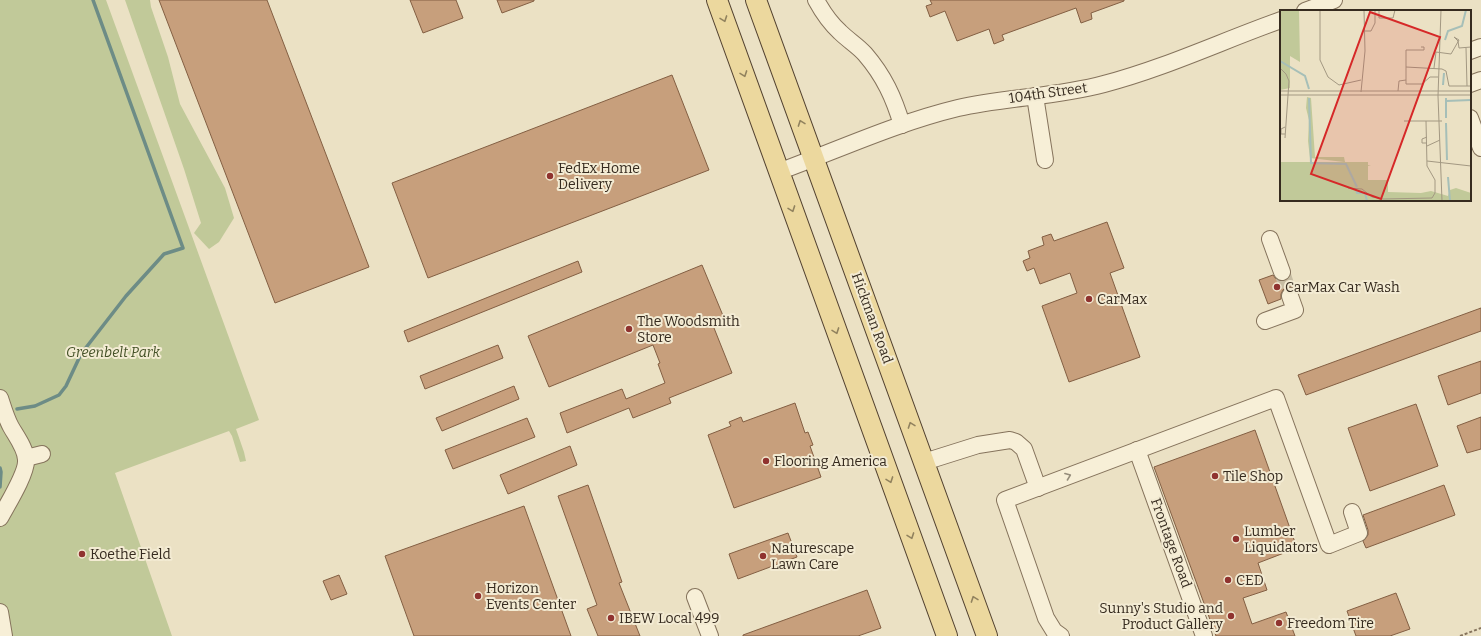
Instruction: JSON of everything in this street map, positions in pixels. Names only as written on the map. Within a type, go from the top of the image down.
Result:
[{"type":"main road","points":[[717,0],[947,636]]},
{"type":"main road","name":"Hickman Road","points":[[756,0],[987,636]]},
{"type":"street","points":[[816,0],[828,19],[839,32],[864,53],[883,77],[895,101],[902,125]]},
{"type":"street","points":[[1309,10],[1334,0]]},
{"type":"street","name":"104th Street","points":[[778,172],[902,125],[958,108],[999,100],[1036,96],[1106,84],[1148,70],[1280,20]]},
{"type":"street","points":[[1471,52],[1481,47]]},
{"type":"street","points":[[1471,84],[1481,80]]},
{"type":"street","points":[[1036,96],[1045,160]]},
{"type":"street","points":[[1471,121],[1481,148]]},
{"type":"street","points":[[1270,239],[1282,272]]},
{"type":"street","points":[[1265,321],[1295,310],[1290,296]]},
{"type":"street","points":[[0,398],[10,425],[26,458],[26,467],[0,518]]},
{"type":"street","points":[[1060,636],[1054,631],[1046,618],[1005,500],[1276,398],[1329,545],[1360,534],[1352,512]]},
{"type":"street","points":[[924,462],[978,445],[1010,440],[1016,442],[1024,449],[1038,488]]},
{"type":"street","name":"Frontage Road","points":[[1137,450],[1204,636]]},
{"type":"street","points":[[26,458],[42,454]]},
{"type":"street","points":[[695,597],[710,636]]},
{"type":"street","points":[[0,612],[4,636]]},
{"type":"path","points":[[1460,636],[1481,628]]},
{"type":"green space","name":"Greenbelt Park","points":[[0,0],[106,0],[259,420],[236,429],[246,461],[240,462],[229,431],[115,473],[172,636],[0,636]]},
{"type":"green space","points":[[125,0],[150,0],[168,57],[180,104],[225,188],[234,218],[219,242],[209,249],[194,233],[201,223],[184,169]]},
{"type":"building","points":[[159,0],[267,0],[369,267],[275,303]]},
{"type":"building","points":[[410,0],[456,0],[463,18],[423,33]]},
{"type":"building","points":[[497,0],[534,0],[534,1],[502,13]]},
{"type":"building","points":[[930,0],[1124,1],[1091,13],[1092,19],[1081,23],[1076,8],[1002,35],[1004,40],[994,44],[989,29],[957,41],[945,11],[930,17],[926,6],[932,4]]},
{"type":"building","name":"FedEx Home Delivery","points":[[672,75],[709,170],[428,278],[392,183]]},
{"type":"building","name":"CarMax","points":[[1107,222],[1124,268],[1110,273],[1140,357],[1069,382],[1042,306],[1077,293],[1070,273],[1040,284],[1034,268],[1027,271],[1023,261],[1030,258],[1028,251],[1044,245],[1042,237],[1051,234],[1054,241]]},
{"type":"building","points":[[578,261],[582,272],[408,342],[404,331]]},
{"type":"building","name":"The Woodsmith Store","points":[[702,265],[724,318],[712,323],[732,373],[669,398],[671,403],[633,418],[629,408],[567,433],[560,413],[622,389],[626,399],[665,383],[658,364],[660,363],[653,345],[549,387],[528,336]]},
{"type":"building","name":"CarMax Car Wash","points":[[1273,275],[1276,279],[1281,281],[1286,281],[1290,277],[1293,287],[1286,287],[1281,294],[1281,299],[1268,304],[1259,280]]},
{"type":"building","points":[[1481,308],[1481,331],[1306,395],[1298,375]]},
{"type":"building","points":[[498,345],[503,358],[425,389],[420,376]]},
{"type":"building","points":[[1481,361],[1481,393],[1448,405],[1438,376]]},
{"type":"building","points":[[514,386],[519,399],[442,431],[436,418]]},
{"type":"building","name":"Flooring America","points":[[795,403],[805,433],[808,432],[813,445],[810,446],[821,477],[734,508],[708,435],[731,426],[729,422],[741,417],[743,422]]},
{"type":"building","points":[[1416,404],[1438,466],[1370,491],[1348,428]]},
{"type":"building","points":[[1481,417],[1481,449],[1467,453],[1457,426]]},
{"type":"building","points":[[527,418],[535,437],[453,469],[445,450]]},
{"type":"building","points":[[1255,430],[1297,548],[1258,563],[1267,590],[1243,598],[1252,624],[1286,612],[1295,636],[1216,636],[1154,467]]},
{"type":"building","points":[[570,446],[577,465],[508,494],[500,475]]},
{"type":"building","points":[[588,485],[622,582],[619,583],[640,636],[598,636],[587,609],[597,605],[558,496]]},
{"type":"building","points":[[1444,485],[1455,515],[1366,548],[1363,541],[1368,535],[1368,530],[1363,515]]},
{"type":"building","name":"Horizon Events Center","points":[[524,506],[571,636],[414,636],[385,556]]},
{"type":"building","name":"Naturescape Lawn Care","points":[[788,533],[797,557],[738,579],[729,554]]},
{"type":"building","points":[[339,575],[347,594],[331,600],[323,581]]},
{"type":"building","points":[[867,590],[881,628],[858,636],[743,636],[743,635]]},
{"type":"building","points":[[1396,593],[1410,629],[1390,636],[1356,636],[1347,611]]},
{"type":"waterway","points":[[17,409],[35,406],[59,395],[66,386],[81,354],[126,296],[164,254],[183,248],[93,0]]},
{"type":"waterway","points":[[0,468],[0,487]]},
{"type":"tunnel","points":[[1282,272],[1290,296]]},
{"type":"place","name":"FedEx Home Delivery","points":[[550,176]]},
{"type":"place","name":"CarMax Car Wash","points":[[1277,287]]},
{"type":"place","name":"CarMax","points":[[1089,299]]},
{"type":"place","name":"The Woodsmith Store","points":[[629,329]]},
{"type":"place","name":"Flooring America","points":[[766,461]]},
{"type":"place","name":"Tile Shop","points":[[1215,476]]},
{"type":"place","name":"Lumber Liquidators","points":[[1236,539]]},
{"type":"place","name":"Koethe Field","points":[[82,554]]},
{"type":"place","name":"Naturescape Lawn Care","points":[[763,556]]},
{"type":"place","name":"CED","points":[[1228,580]]},
{"type":"place","name":"Horizon Events Center","points":[[478,596]]},
{"type":"place","name":"Sunny's Studio and Product Gallery","points":[[1231,616]]},
{"type":"place","name":"IBEW Local 499","points":[[611,618]]},
{"type":"place","name":"Freedom Tire","points":[[1279,623]]}]
